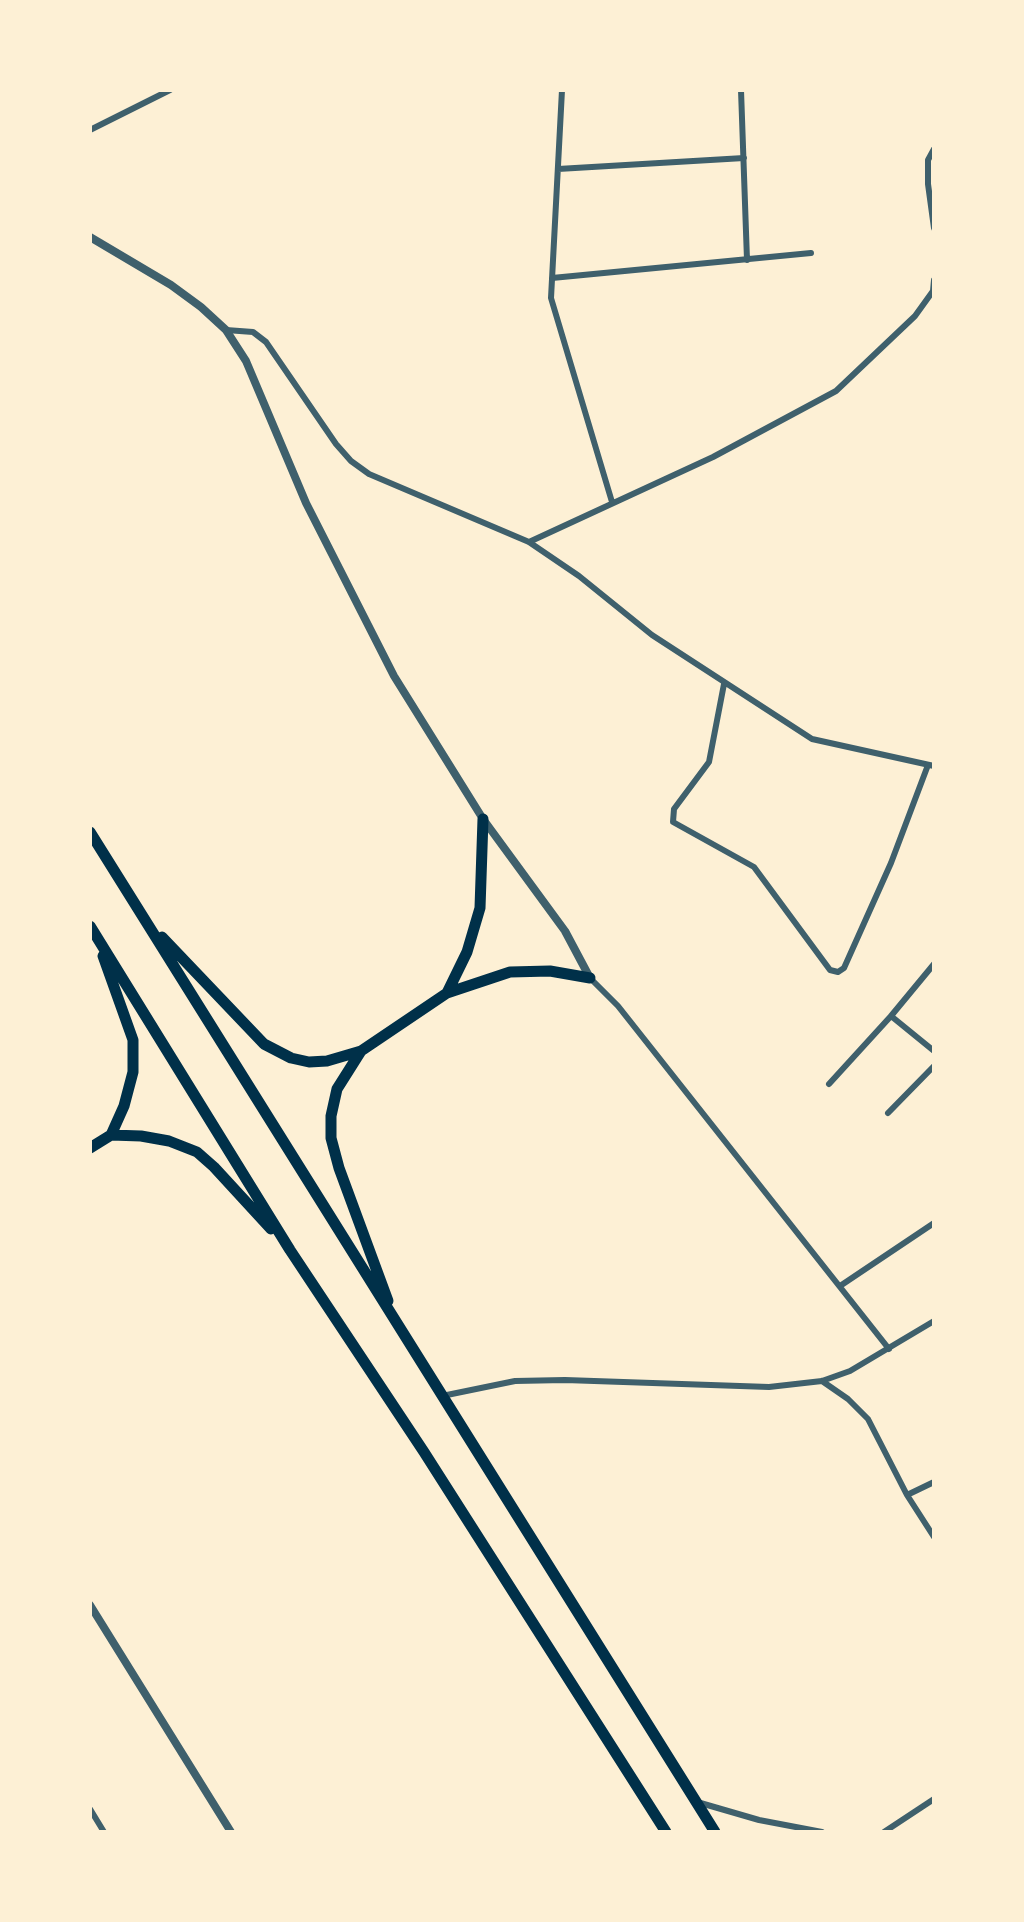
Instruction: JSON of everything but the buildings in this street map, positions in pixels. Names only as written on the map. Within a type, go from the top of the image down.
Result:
[{"type":"highway","points":[[447,993],[467,952],[480,908],[483,819]]},
{"type":"highway","points":[[90,832],[715,1832]]},
{"type":"highway","points":[[145,919],[264,1044],[291,1058],[309,1062],[327,1061],[361,1051],[447,993],[510,972],[550,971],[590,978]]},
{"type":"highway","points":[[90,1148],[111,1135],[124,1106],[133,1072],[133,1040],[92,929]]},
{"type":"highway","points":[[92,929],[290,1250],[424,1452],[666,1832]]},
{"type":"highway","points":[[361,1051],[337,1089],[331,1116],[331,1138],[395,1321]]},
{"type":"highway","points":[[111,1135],[155,1139],[197,1152],[290,1250]]},
{"type":"street","points":[[90,130],[170,90]]},
{"type":"street","points":[[562,90],[551,298],[612,502]]},
{"type":"street","points":[[741,90],[747,260]]},
{"type":"street","points":[[934,149],[928,160],[928,172],[934,228]]},
{"type":"street","points":[[558,169],[744,158]]},
{"type":"street","points":[[90,237],[171,285],[226,330],[246,361],[306,503],[394,676],[483,819],[565,931],[590,978],[618,1006],[889,1349]]},
{"type":"street","points":[[552,278],[811,253]]},
{"type":"street","points":[[529,542],[713,457],[836,391],[915,316],[933,291],[934,280]]},
{"type":"street","points":[[226,330],[253,332],[266,342],[336,444],[351,461],[369,474],[529,542],[579,576],[652,635],[812,739],[931,765],[844,968],[838,972],[830,970],[754,867],[673,822],[674,809],[709,762],[724,684]]},
{"type":"street","points":[[829,1084],[934,964]]},
{"type":"street","points":[[891,1016],[934,1051]]},
{"type":"street","points":[[888,1113],[934,1066]]},
{"type":"street","points":[[840,1286],[934,1223]]},
{"type":"street","points":[[442,1396],[515,1381],[769,1387],[822,1381],[850,1371],[934,1321]]},
{"type":"street","points":[[822,1381],[848,1399],[868,1419],[907,1495],[934,1537]]},
{"type":"street","points":[[907,1495],[934,1482]]},
{"type":"street","points":[[90,1605],[231,1832]]},
{"type":"street","points":[[884,1832],[934,1799]]},
{"type":"street","points":[[697,1802],[759,1820],[822,1832]]},
{"type":"street","points":[[90,1809],[104,1832]]}]
